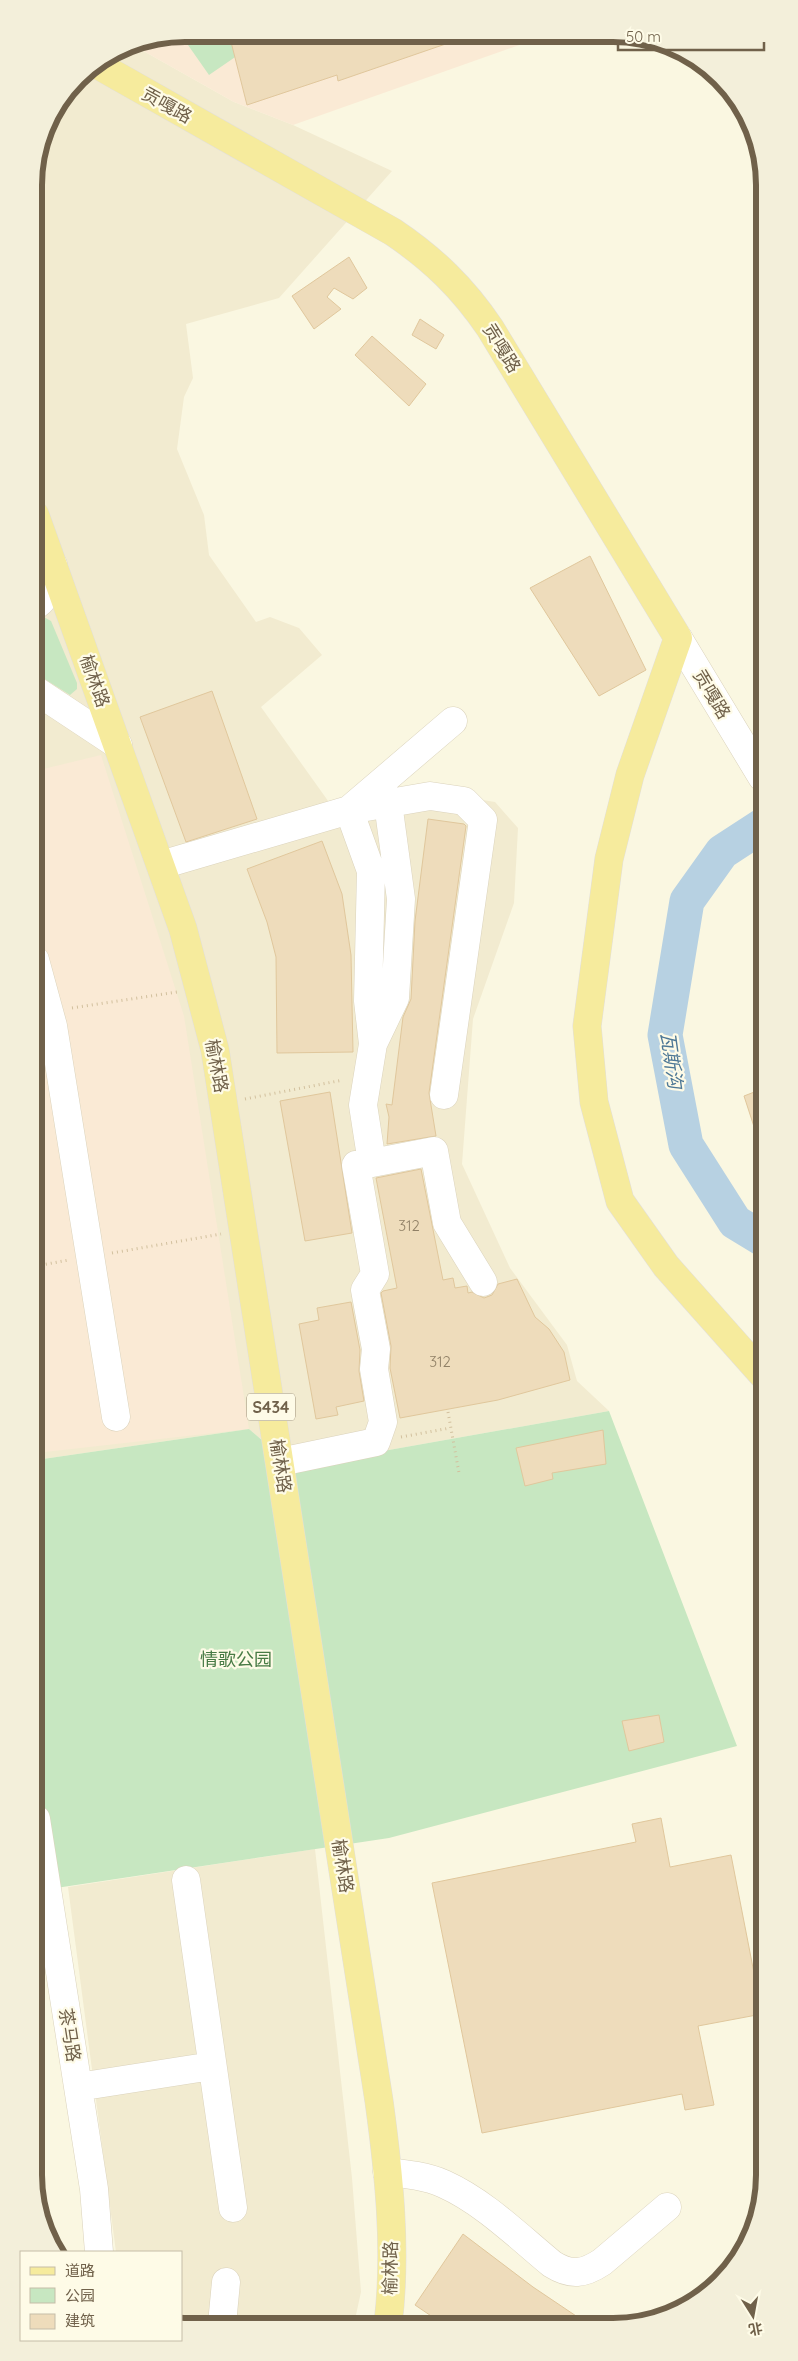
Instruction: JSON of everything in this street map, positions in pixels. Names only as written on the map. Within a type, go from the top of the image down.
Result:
[{"type":"main road","name":"贡嘎路","points":[[104,68],[393,232],[421,251],[448,274],[471,300],[490,328],[678,638]]},
{"type":"main road","name":"榆林路","points":[[43,538],[162,866],[183,929],[215,1050],[379,2101],[387,2172],[391,2252],[388,2318]]},
{"type":"main road","points":[[678,638],[630,775],[609,859],[587,1026],[594,1102],[620,1200],[666,1266],[755,1366]]},
{"type":"street","points":[[43,596],[53,565]]},
{"type":"street","name":"贡嘎路","points":[[678,638],[756,767]]},
{"type":"street","points":[[43,695],[118,745]]},
{"type":"street","points":[[349,810],[454,721]]},
{"type":"street","points":[[162,866],[349,810],[430,796],[464,801],[483,820],[444,1095]]},
{"type":"street","points":[[373,1044],[396,998],[402,899],[388,803]]},
{"type":"street","points":[[349,810],[371,871],[368,1002],[373,1044],[363,1104],[372,1163]]},
{"type":"street","points":[[43,986],[54,1026],[116,1417]]},
{"type":"street","points":[[280,1462],[376,1442],[383,1422],[374,1369],[376,1349],[365,1290],[375,1274],[356,1165],[434,1151],[447,1223],[483,1282]]},
{"type":"street","name":"茶马路","points":[[42,1858],[95,2197],[99,2251]]},
{"type":"street","points":[[186,1880],[232,2208]]},
{"type":"street","points":[[78,2087],[212,2066]]},
{"type":"street","points":[[387,2172],[415,2175],[433,2180],[466,2196],[552,2264],[563,2271],[577,2274],[590,2270],[602,2262],[667,2207]]},
{"type":"street","points":[[223,2318],[226,2282]]},
{"type":"path","points":[[90,1007],[200,989]]},
{"type":"path","points":[[224,1103],[342,1080]]},
{"type":"path","points":[[134,1249],[244,1230]]},
{"type":"path","points":[[42,1265],[48,1264]]},
{"type":"path","points":[[448,1412],[459,1473]]},
{"type":"path","points":[[376,1442],[450,1428]]},
{"type":"shaded area","points":[[185,42],[528,42],[293,125],[234,102],[141,50],[157,45]]},
{"type":"shaded area","points":[[141,50],[234,102],[293,125],[392,171],[279,298],[186,324],[193,378],[184,397],[177,449],[204,515],[209,555],[256,622],[270,617],[299,628],[322,655],[261,707],[331,805],[427,791],[495,802],[518,828],[514,903],[473,1019],[462,1164],[510,1268],[567,1345],[577,1381],[609,1411],[293,1467],[249,1429],[42,1459],[43,176],[47,148],[53,131],[78,91],[98,72]]},
{"type":"shaded area","points":[[101,755],[184,1016],[249,1429],[42,1452],[43,769]]},
{"type":"shaded area","points":[[315,1849],[352,2178],[361,2292],[355,2318],[182,2318],[182,2251],[116,2251],[68,1887]]},
{"type":"green space","points":[[186,42],[238,42],[244,51],[209,75]]},
{"type":"green space","points":[[43,616],[51,621],[77,683],[77,689],[70,695],[43,678]]},
{"type":"green space","name":"情歌公园","points":[[609,1411],[737,1746],[389,1838],[42,1890],[42,1459],[249,1429],[293,1467]]},
{"type":"building","points":[[231,42],[451,42],[338,81],[337,75],[247,105]]},
{"type":"building","points":[[349,257],[367,288],[353,299],[334,288],[327,297],[341,309],[314,329],[292,296]]},
{"type":"building","points":[[420,319],[444,335],[436,349],[412,335]]},
{"type":"building","points":[[372,336],[426,384],[409,406],[355,355]]},
{"type":"building","points":[[590,556],[646,670],[599,696],[530,588]]},
{"type":"building","points":[[212,691],[257,819],[186,842],[140,717]]},
{"type":"building","points":[[428,819],[464,824],[466,826],[429,1093],[436,1136],[387,1144],[389,1117],[386,1104],[392,1105],[403,1017],[411,999],[415,921]]},
{"type":"building","points":[[322,841],[342,894],[351,955],[353,1052],[277,1053],[276,957],[267,922],[247,869]]},
{"type":"building","points":[[330,1092],[352,1233],[305,1241],[280,1101]]},
{"type":"building","points":[[756,1092],[756,1131],[744,1096]]},
{"type":"building","points":[[421,1169],[443,1280],[453,1278],[455,1288],[467,1286],[468,1293],[472,1292],[484,1298],[492,1295],[498,1284],[517,1279],[535,1317],[549,1329],[564,1352],[570,1380],[498,1400],[400,1418],[390,1368],[391,1346],[381,1293],[397,1288],[376,1178]]},
{"type":"building","points":[[351,1302],[360,1350],[359,1371],[364,1401],[336,1407],[338,1415],[316,1419],[299,1324],[319,1320],[317,1308]]},
{"type":"building","points":[[603,1430],[606,1464],[552,1473],[553,1479],[525,1486],[516,1448]]},
{"type":"building","points":[[659,1715],[664,1742],[629,1751],[622,1721]]},
{"type":"building","points":[[661,1818],[670,1867],[731,1855],[755,1979],[755,2015],[698,2026],[714,2105],[685,2110],[682,2094],[482,2133],[432,1883],[636,1842],[632,1824]]},
{"type":"building","points":[[463,2234],[533,2287],[579,2318],[434,2318],[415,2305]]},
{"type":"waterway","name":"瓦斯沟","points":[[755,1234],[735,1222],[686,1145],[665,1035],[687,901],[722,852],[756,830]]}]
